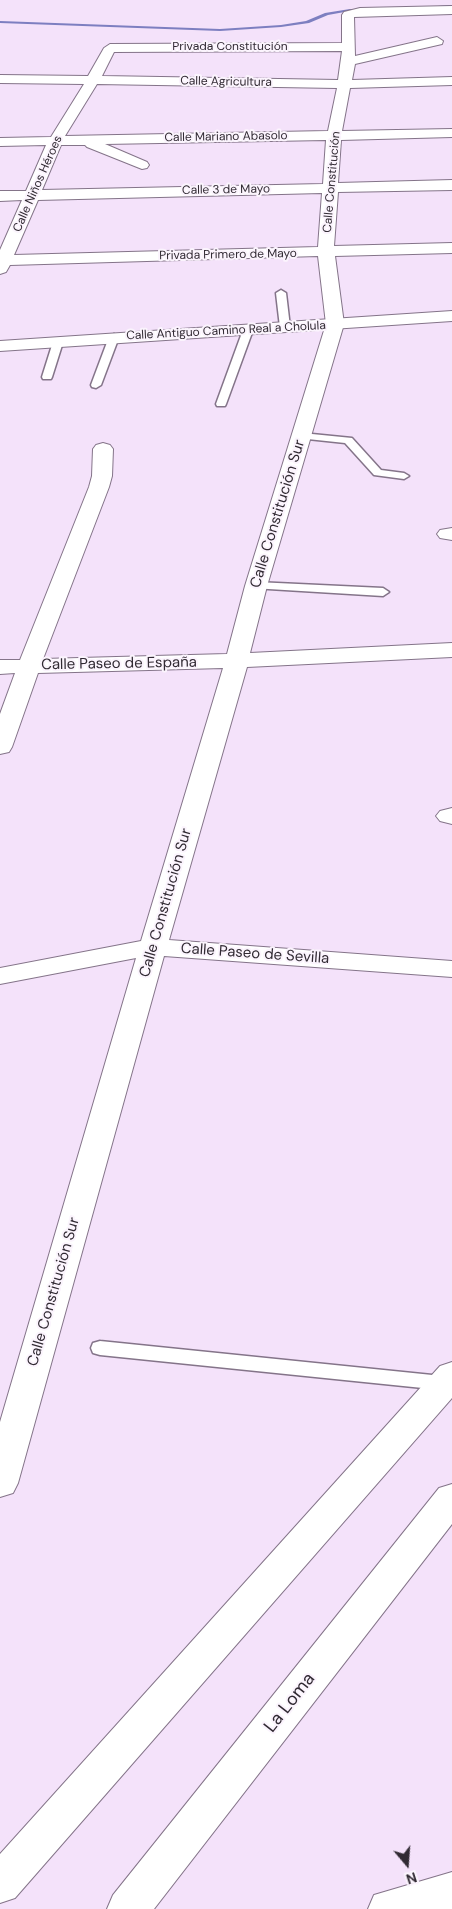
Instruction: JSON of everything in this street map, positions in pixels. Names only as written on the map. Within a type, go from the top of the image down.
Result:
[{"type":"street","name":"Calle Constitución","points":[[335,324],[326,252],[334,135],[346,82],[349,54],[348,15],[353,13],[452,10]]},
{"type":"street","name":"Privada Constitución","points":[[110,44],[349,54],[438,42]]},
{"type":"street","name":"Calle Niños Héroes","points":[[2,265],[56,140],[93,80],[110,44]]},
{"type":"street","points":[[346,82],[398,76],[425,69]]},
{"type":"street","name":"Calle Agricultura","points":[[0,79],[452,81]]},
{"type":"street","name":"Calle Mariano Abasolo","points":[[0,142],[452,133]]},
{"type":"street","points":[[83,140],[142,165]]},
{"type":"street","points":[[175,178],[199,191]]},
{"type":"street","name":"Calle 3 de Mayo","points":[[0,196],[452,186]]},
{"type":"street","name":"Privada Primero de Mayo","points":[[2,265],[452,248]]},
{"type":"street","name":"Calle Antiguo Camino Real a Cholula","points":[[0,346],[452,316]]},
{"type":"street","name":"Calle Constitución Sur","points":[[0,1483],[237,661],[256,586],[335,324]]},
{"type":"street","points":[[0,747],[29,666],[99,487],[102,476],[102,449]]},
{"type":"street","name":"Calle Paseo de España","points":[[0,668],[237,661],[452,650]]},
{"type":"street","name":"Calle Paseo de Sevilla","points":[[0,976],[153,947],[452,969]]},
{"type":"street","points":[[0,1884],[450,1380]]},
{"type":"street","name":"La Loma","points":[[128,1909],[452,1498]]},
{"type":"street","points":[[389,1909],[452,1892]]},
{"type":"lane","points":[[281,293],[285,327]]},
{"type":"lane","points":[[221,404],[248,330]]},
{"type":"lane","points":[[96,385],[114,338]]},
{"type":"lane","points":[[47,377],[58,342]]},
{"type":"lane","points":[[302,436],[344,439],[350,442],[378,473],[404,476]]},
{"type":"lane","points":[[256,586],[383,592]]},
{"type":"lane","points":[[100,1348],[450,1380]]},
{"type":"waterway","points":[[426,7],[452,6]]},
{"type":"waterway","points":[[0,22],[220,30],[281,26],[307,22],[327,14],[350,10],[364,11]]}]
